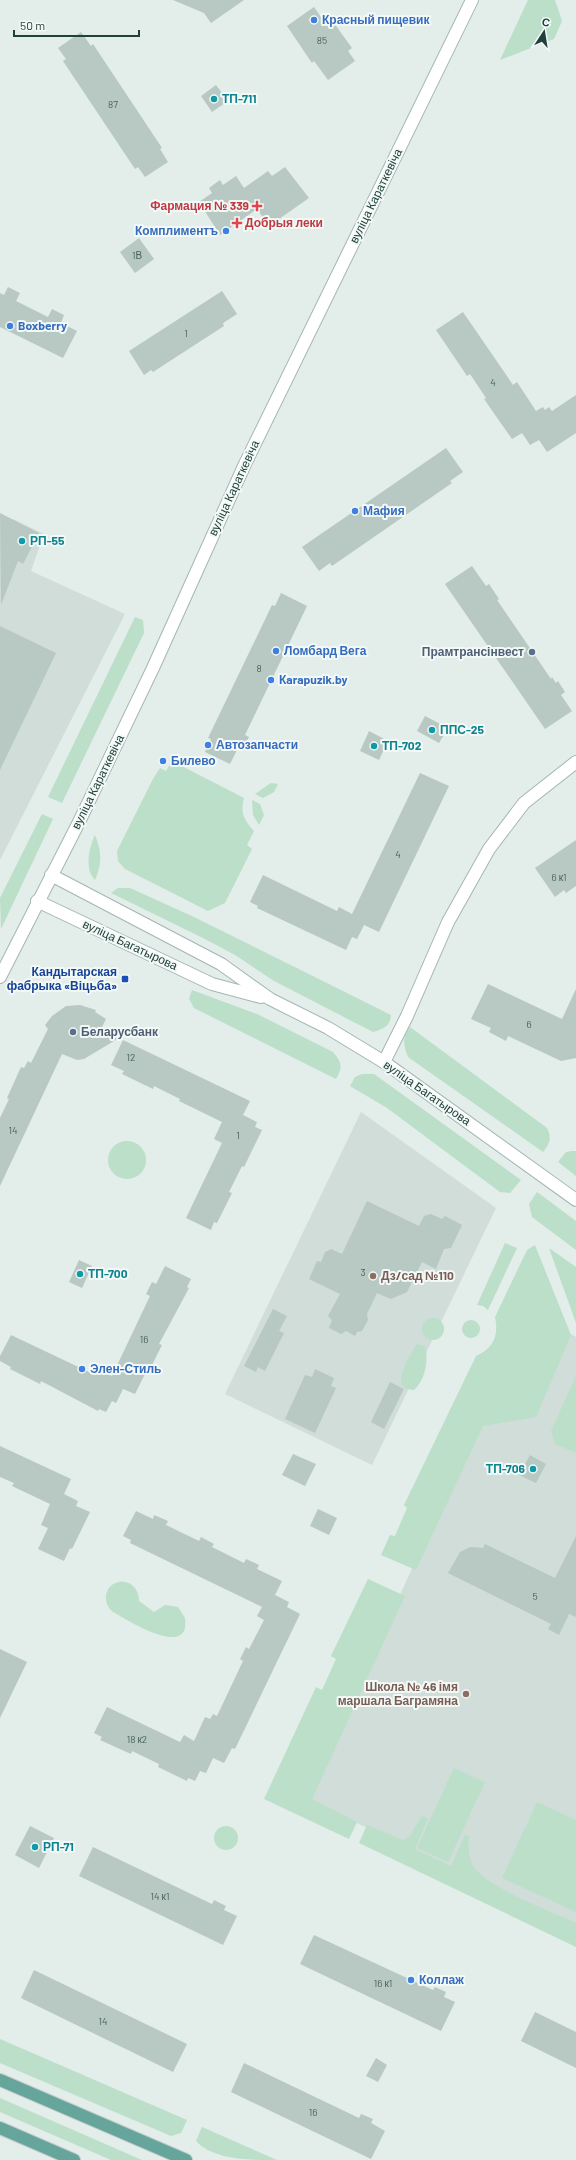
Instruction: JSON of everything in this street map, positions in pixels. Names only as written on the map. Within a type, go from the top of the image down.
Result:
[{"type":"main road","points":[[0,2080],[183,2160]]},
{"type":"main road","points":[[0,2128],[74,2160]]},
{"type":"street","name":"вуліца Караткевіча","points":[[0,977],[79,822],[152,668],[245,464],[472,0]]},
{"type":"street","points":[[384,1062],[407,1016],[448,922],[488,849],[524,803],[576,762]]},
{"type":"street","name":"вуліца Багатырова","points":[[51,875],[221,964],[270,999],[328,1028],[384,1062],[576,1200]]},
{"type":"street","name":"вуліца Багатырова","points":[[37,902],[212,984],[270,999]]},
{"type":"shaded area","points":[[13,519],[44,534],[31,571],[125,614],[0,860],[0,531]]},
{"type":"shaded area","name":"Дз/сад №110","points":[[361,1112],[496,1208],[372,1465],[225,1394]]},
{"type":"shaded area","name":"Школа № 46 імя маршала Баграмяна","points":[[531,1314],[576,1337],[576,1926],[308,1800],[409,1575]]},
{"type":"green space","points":[[528,0],[555,0],[562,21],[554,39],[500,60]]},
{"type":"green space","points":[[135,617],[143,620],[144,633],[62,803],[48,797]]},
{"type":"green space","points":[[172,761],[244,798],[242,808],[244,816],[254,831],[247,845],[252,849],[225,903],[208,911],[125,869],[118,861],[117,851],[153,779],[160,768],[166,771]]},
{"type":"green space","points":[[271,783],[278,784],[274,792],[263,798],[255,794]]},
{"type":"green space","points":[[252,800],[260,804],[264,815],[259,825],[253,815]]},
{"type":"green space","points":[[42,814],[53,819],[1,929],[0,898]]},
{"type":"green space","points":[[95,835],[100,852],[100,863],[95,880],[90,870],[89,852]]},
{"type":"green space","points":[[118,888],[130,888],[194,917],[391,1015],[388,1025],[373,1032],[274,981],[235,955],[205,939],[111,893]]},
{"type":"green space","points":[[192,990],[257,1014],[333,1052],[340,1062],[340,1071],[336,1079],[194,1008],[189,999]]},
{"type":"green space","points":[[410,1027],[547,1128],[550,1140],[543,1152],[408,1057],[404,1041]]},
{"type":"green space","points":[[362,1074],[374,1074],[521,1180],[510,1193],[500,1192],[387,1108],[350,1086],[355,1077]]},
{"type":"green space","points":[[123,1141],[131,1141],[143,1150],[146,1160],[143,1170],[137,1176],[131,1179],[123,1179],[111,1170],[108,1164],[108,1156],[117,1144]]},
{"type":"green space","points":[[576,1151],[576,1176],[558,1162],[566,1152]]},
{"type":"green space","points":[[537,1192],[576,1221],[576,1250],[532,1217],[529,1204]]},
{"type":"green space","points":[[505,1243],[517,1248],[488,1310],[483,1306],[477,1305]]},
{"type":"green space","points":[[535,1245],[571,1335],[536,1417],[483,1426],[416,1570],[381,1555],[390,1535],[395,1536],[407,1508],[404,1505],[476,1356],[487,1349],[494,1340],[496,1330],[495,1317],[527,1250]]},
{"type":"green space","points":[[549,1248],[576,1267],[576,1323]]},
{"type":"green space","points":[[433,1318],[441,1321],[444,1329],[441,1337],[433,1340],[425,1337],[422,1329],[425,1321]]},
{"type":"green space","points":[[471,1320],[477,1323],[480,1329],[477,1335],[471,1338],[465,1335],[462,1329],[465,1323]]},
{"type":"green space","points":[[417,1344],[425,1346],[427,1357],[425,1370],[421,1381],[414,1390],[406,1389],[401,1384],[402,1373],[408,1358]]},
{"type":"green space","points":[[576,1376],[576,1453],[555,1444],[551,1431]]},
{"type":"green space","points":[[368,1579],[405,1596],[312,1799],[357,1822],[349,1839],[264,1799],[316,1687],[322,1690],[336,1659],[331,1656]]},
{"type":"green space","points":[[119,1582],[127,1582],[134,1586],[138,1593],[139,1601],[154,1612],[165,1605],[178,1607],[185,1618],[184,1630],[178,1636],[168,1637],[156,1634],[113,1612],[107,1604],[106,1595],[110,1587]]},
{"type":"green space","points":[[454,1768],[485,1782],[448,1862],[417,1848]]},
{"type":"green space","points":[[537,1802],[576,1820],[576,1912],[502,1878]]},
{"type":"green space","points":[[422,1816],[428,1818],[415,1849],[451,1866],[465,1835],[469,1836],[468,1847],[470,1857],[472,1864],[479,1873],[519,1898],[576,1923],[576,1947],[359,1843],[367,1825],[403,1840],[409,1837]]},
{"type":"green space","points":[[226,1826],[235,1829],[238,1838],[235,1847],[226,1850],[217,1847],[214,1838],[217,1829]]},
{"type":"green space","points":[[0,2039],[187,2120],[181,2133],[171,2136],[0,2063]]},
{"type":"green space","points":[[0,2098],[142,2160],[111,2160],[0,2112]]},
{"type":"green space","points":[[202,2127],[277,2160],[233,2158],[212,2152],[196,2141]]},
{"type":"building","points":[[173,0],[244,0],[211,23],[204,13]]},
{"type":"building","points":[[314,7],[325,23],[331,19],[352,48],[348,51],[355,61],[328,80],[314,61],[312,63],[287,26]]},
{"type":"building","points":[[81,32],[91,46],[93,44],[162,148],[160,149],[168,162],[145,177],[138,167],[135,169],[63,61],[66,59],[58,48]]},
{"type":"building","name":"ТП-711","points":[[216,85],[228,101],[212,112],[201,96]]},
{"type":"building","points":[[285,167],[309,198],[269,226],[257,209],[220,235],[199,202],[212,193],[209,188],[220,180],[223,185],[236,176],[244,188],[268,171],[272,176]]},
{"type":"building","points":[[139,238],[154,259],[135,273],[120,252]]},
{"type":"building","points":[[8,287],[20,293],[16,301],[48,317],[52,309],[64,315],[61,323],[77,331],[63,358],[0,327],[0,293],[4,295]]},
{"type":"building","points":[[222,291],[237,314],[223,323],[224,326],[153,372],[151,370],[144,375],[129,351]]},
{"type":"building","points":[[463,312],[513,385],[517,382],[536,411],[543,407],[545,410],[549,407],[552,411],[576,395],[576,433],[547,452],[539,440],[530,445],[522,433],[512,439],[484,399],[486,398],[470,374],[467,376],[436,330]]},
{"type":"building","points":[[446,448],[463,472],[450,481],[452,483],[332,566],[330,563],[319,571],[302,547]]},
{"type":"building","points":[[0,513],[39,533],[23,564],[18,561],[1,605]]},
{"type":"building","points":[[472,566],[486,586],[489,584],[499,599],[497,600],[551,679],[552,677],[556,683],[558,681],[565,692],[561,695],[572,711],[545,729],[445,584]]},
{"type":"building","points":[[281,593],[307,606],[245,735],[249,737],[243,748],[239,746],[230,764],[205,752],[211,739],[208,738],[272,605],[275,606]]},
{"type":"building","points":[[0,626],[56,653],[0,770]]},
{"type":"building","name":"ППС-25","points":[[425,716],[448,728],[439,743],[417,731]]},
{"type":"building","name":"ТП-702","points":[[369,731],[388,741],[379,760],[360,751]]},
{"type":"building","points":[[420,773],[449,786],[379,932],[364,925],[357,939],[352,937],[346,950],[257,908],[258,906],[250,902],[263,875],[337,911],[339,907],[352,914]]},
{"type":"building","points":[[576,840],[576,886],[566,893],[564,890],[555,897],[535,868]]},
{"type":"building","points":[[488,984],[562,1019],[576,989],[576,1058],[561,1061],[508,1036],[506,1041],[489,1032],[491,1028],[471,1019]]},
{"type":"building","points":[[80,1005],[96,1010],[95,1012],[106,1019],[101,1029],[119,1038],[84,1059],[77,1060],[62,1054],[0,1186],[0,1118],[9,1099],[7,1098],[21,1067],[24,1068],[28,1061],[31,1063],[48,1029],[45,1025],[52,1016],[66,1006]]},
{"type":"building","points":[[123,1040],[250,1101],[243,1115],[257,1122],[255,1127],[262,1130],[244,1167],[242,1166],[229,1192],[232,1193],[217,1223],[214,1222],[211,1230],[186,1218],[222,1143],[214,1139],[222,1122],[179,1101],[180,1099],[154,1086],[153,1089],[122,1074],[124,1071],[111,1065]]},
{"type":"building","points":[[367,1201],[419,1226],[424,1216],[431,1214],[442,1219],[445,1216],[462,1225],[451,1248],[444,1249],[436,1269],[422,1262],[407,1292],[391,1299],[377,1293],[367,1314],[368,1320],[362,1331],[357,1332],[355,1336],[346,1331],[341,1334],[329,1328],[332,1320],[328,1316],[340,1294],[309,1279],[317,1261],[321,1262],[325,1252],[331,1249],[342,1254]]},
{"type":"building","name":"ТП-700","points":[[79,1260],[92,1266],[82,1288],[69,1282]]},
{"type":"building","points":[[165,1266],[191,1279],[187,1287],[189,1288],[159,1344],[162,1345],[147,1375],[145,1374],[135,1394],[123,1389],[116,1403],[112,1401],[106,1412],[99,1409],[98,1411],[41,1381],[40,1384],[10,1369],[11,1367],[0,1361],[0,1356],[11,1335],[89,1372],[92,1367],[112,1376],[150,1296],[146,1294],[152,1282],[156,1284]]},
{"type":"building","points":[[273,1309],[287,1316],[279,1331],[284,1333],[265,1371],[258,1367],[256,1372],[244,1366]]},
{"type":"building","points":[[315,1369],[334,1378],[331,1386],[336,1388],[315,1433],[285,1419],[305,1375],[312,1377]]},
{"type":"building","points":[[390,1382],[404,1389],[384,1429],[371,1422]]},
{"type":"building","points":[[0,1446],[71,1479],[64,1494],[78,1501],[76,1506],[90,1512],[72,1549],[70,1548],[64,1561],[38,1549],[48,1528],[41,1525],[50,1504],[12,1486],[14,1483],[0,1477]]},
{"type":"building","points":[[293,1454],[316,1464],[305,1486],[282,1475]]},
{"type":"building","name":"ТП-706","points":[[530,1455],[546,1464],[536,1483],[519,1475]]},
{"type":"building","points":[[318,1509],[337,1518],[329,1535],[310,1526]]},
{"type":"building","points":[[136,1511],[153,1519],[154,1515],[168,1521],[166,1525],[199,1541],[201,1537],[214,1544],[212,1547],[244,1563],[246,1559],[259,1565],[257,1569],[282,1581],[275,1595],[289,1602],[287,1607],[300,1614],[235,1749],[232,1748],[224,1763],[213,1758],[206,1773],[200,1771],[195,1781],[188,1778],[187,1781],[158,1767],[159,1764],[132,1751],[131,1754],[100,1740],[102,1737],[94,1733],[107,1707],[180,1742],[184,1735],[194,1741],[205,1717],[210,1719],[213,1714],[217,1716],[243,1661],[240,1659],[246,1647],[249,1649],[264,1620],[257,1616],[262,1607],[130,1543],[131,1540],[123,1536]]},
{"type":"building","points":[[576,1536],[576,1617],[569,1614],[559,1635],[548,1629],[551,1624],[448,1573],[460,1552],[470,1547],[483,1548],[485,1544],[555,1578]]},
{"type":"building","points":[[0,1649],[27,1662],[0,1718]]},
{"type":"building","name":"РП-71","points":[[30,1826],[54,1838],[39,1868],[15,1855]]},
{"type":"building","points":[[93,1847],[212,1904],[214,1900],[226,1906],[224,1910],[237,1916],[223,1945],[79,1876]]},
{"type":"building","points":[[314,1935],[433,1990],[435,1987],[446,1992],[444,1997],[455,2002],[441,2031],[300,1964]]},
{"type":"building","points":[[34,1970],[187,2044],[173,2072],[21,1998]]},
{"type":"building","points":[[535,2012],[576,2032],[576,2068],[521,2041]]},
{"type":"building","points":[[376,2058],[387,2065],[378,2082],[366,2076]]},
{"type":"building","points":[[244,2063],[359,2118],[361,2114],[373,2119],[371,2123],[385,2131],[371,2159],[231,2092]]},
{"type":"place","name":"Красный пищевик","points":[[314,20]]},
{"type":"place","name":"ТП-711","points":[[214,99]]},
{"type":"place","name":"Фармация № 339","points":[[257,206]]},
{"type":"place","name":"Добрыя леки","points":[[237,223]]},
{"type":"place","name":"Комплиментъ","points":[[226,231]]},
{"type":"place","name":"Boxberry","points":[[10,326]]},
{"type":"place","name":"Мафия","points":[[355,511]]},
{"type":"place","name":"РП-55","points":[[22,541]]},
{"type":"place","name":"Ломбард Вега","points":[[276,651]]},
{"type":"place","name":"Прамтрансінвест","points":[[532,652]]},
{"type":"place","name":"Кarapuzik.by","points":[[271,680]]},
{"type":"place","name":"ППС-25","points":[[432,730]]},
{"type":"place","name":"Автозапчасти","points":[[208,745]]},
{"type":"place","name":"ТП-702","points":[[374,746]]},
{"type":"place","name":"Билево","points":[[163,761]]},
{"type":"place","name":"Кандытарская фабрыка «Віцьба»","points":[[125,979]]},
{"type":"place","name":"Беларусбанк","points":[[73,1032]]},
{"type":"place","name":"ТП-700","points":[[80,1274]]},
{"type":"place","name":"Дз/сад №110","points":[[373,1276]]},
{"type":"place","name":"Элен-Стиль","points":[[82,1369]]},
{"type":"place","name":"ТП-706","points":[[533,1469]]},
{"type":"place","name":"Школа № 46 імя маршала Баграмяна","points":[[466,1694]]},
{"type":"place","name":"РП-71","points":[[35,1847]]},
{"type":"place","name":"Коллаж","points":[[411,1980]]}]
